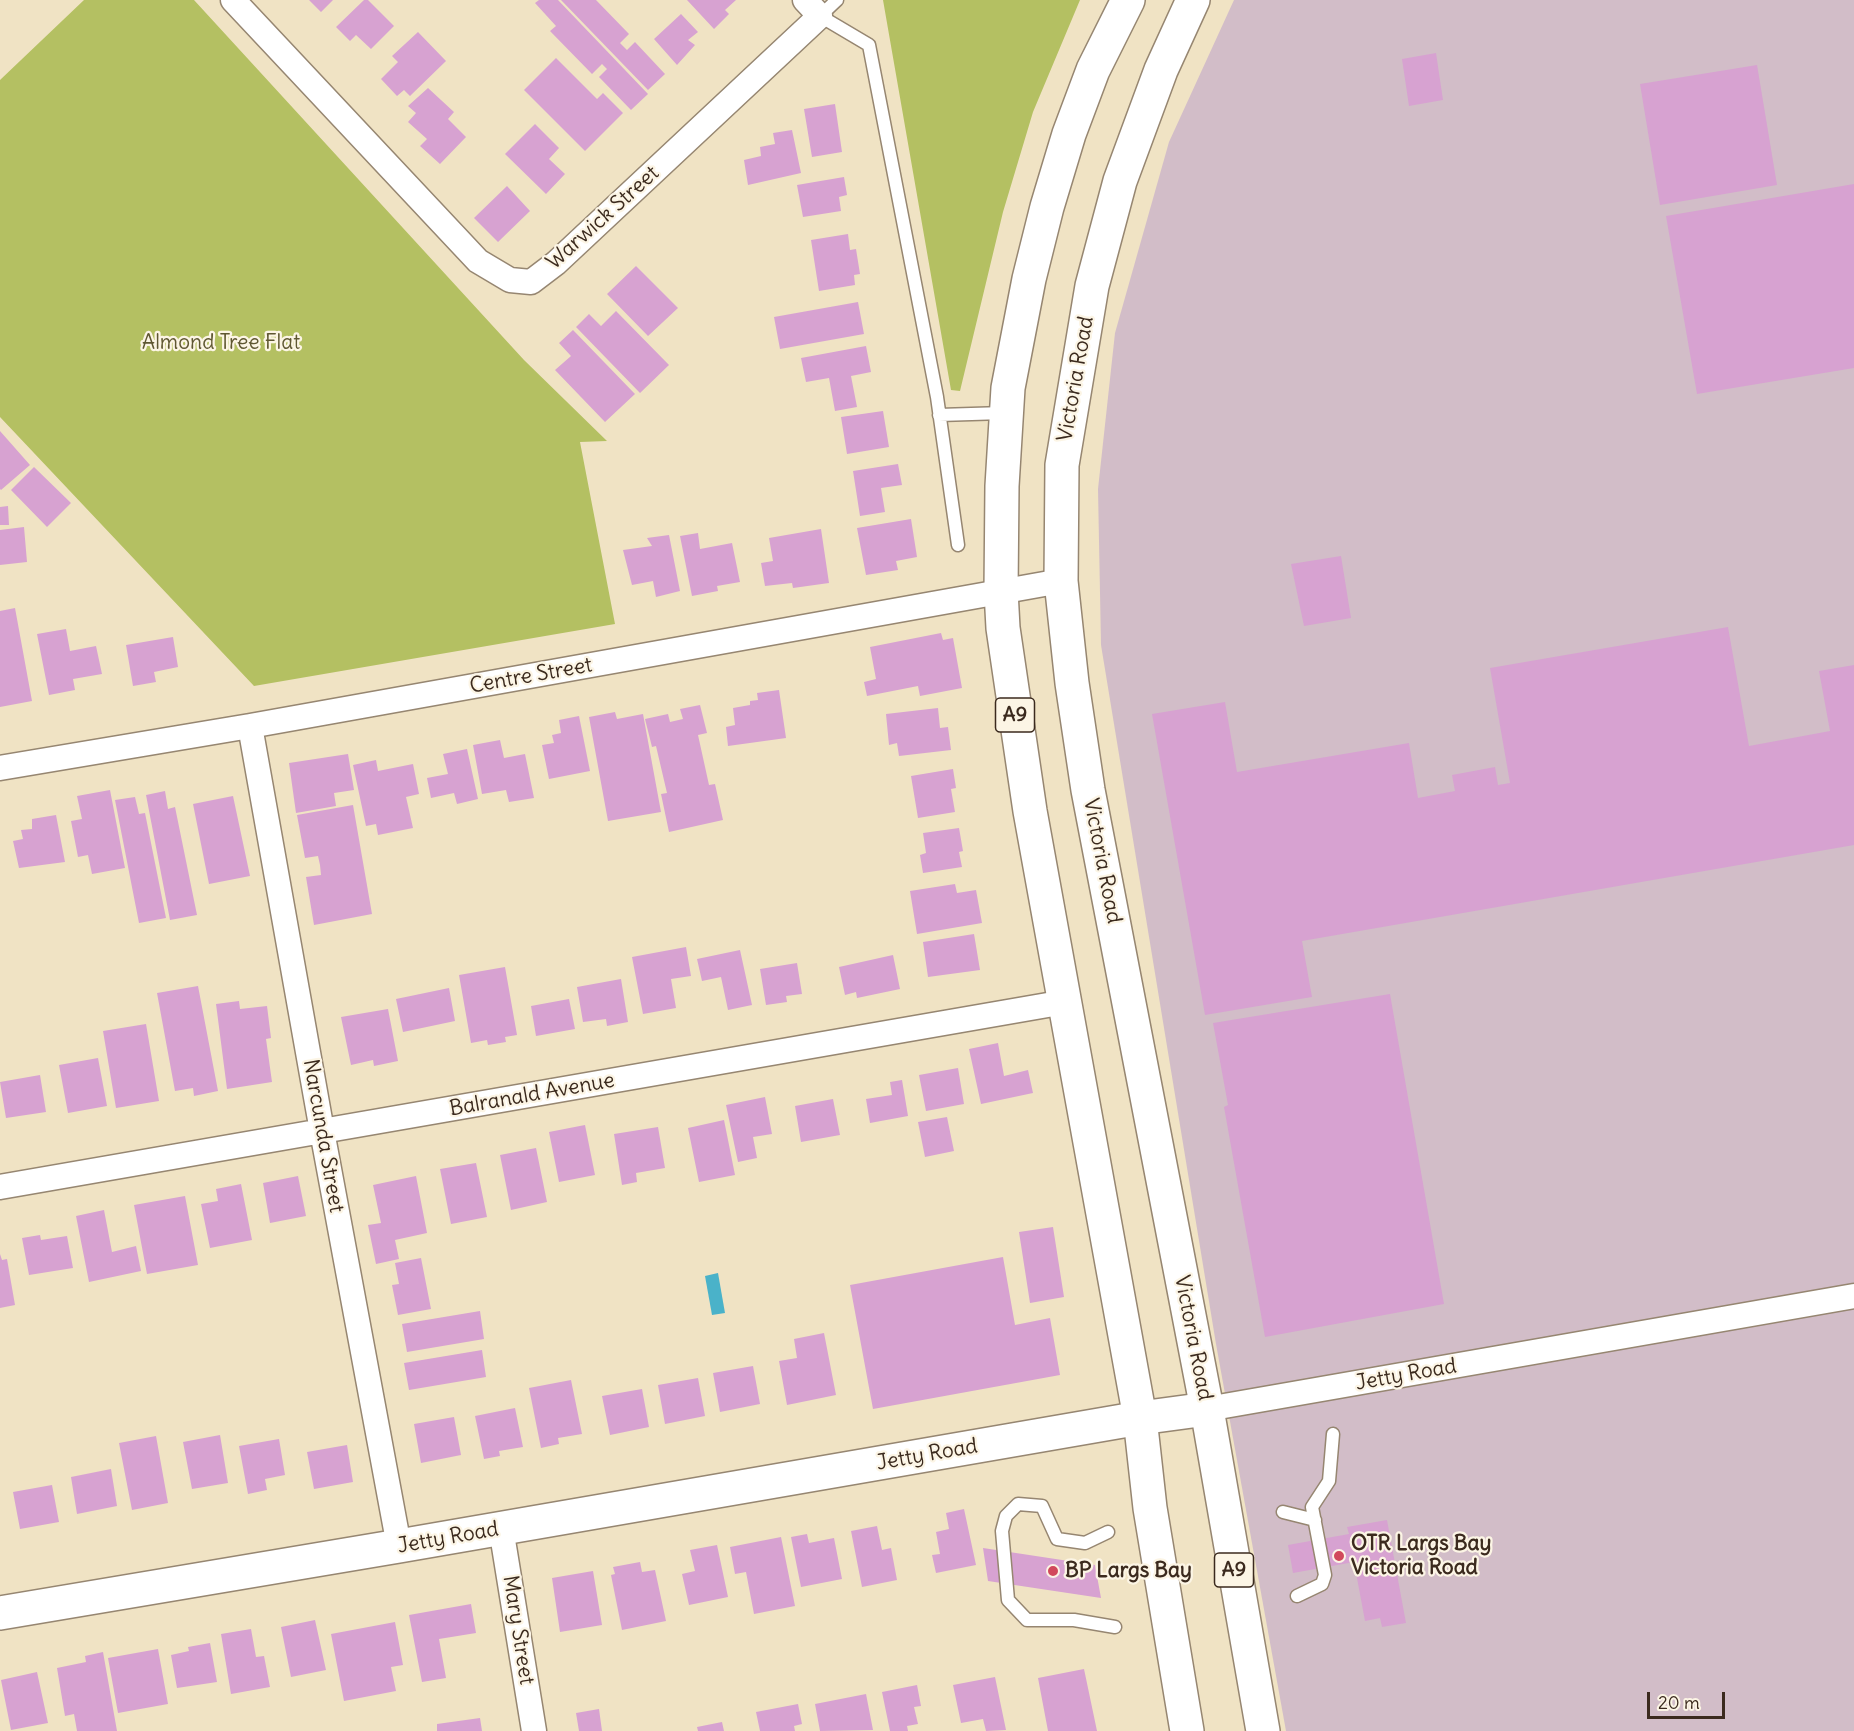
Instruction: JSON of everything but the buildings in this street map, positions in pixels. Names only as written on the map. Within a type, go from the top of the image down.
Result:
[{"type":"main road","name":"A9","points":[[1128,0],[1094,70],[1069,134],[1029,279],[1008,387],[1002,486],[1003,628],[1065,1002],[1140,1418],[1150,1508],[1187,1731]]},
{"type":"main road","name":"Victoria Road","points":[[1193,0],[1161,70],[1120,181],[1092,286],[1062,465],[1061,581],[1072,683],[1088,790],[1207,1409],[1263,1731]]},
{"type":"main road","name":"Jetty Road","points":[[0,1613],[1140,1418],[1207,1409]]},
{"type":"street","name":"Warwick Street","points":[[233,0],[478,261],[510,280],[531,282],[556,263],[821,6]]},
{"type":"street","name":"Centre Street","points":[[0,768],[250,726],[1061,581]]},
{"type":"street","name":"Narcunda Street","points":[[250,726],[399,1546]]},
{"type":"street","name":"Balranald Avenue","points":[[0,1187],[1065,1002]]},
{"type":"street","name":"Jetty Road","points":[[1207,1409],[1854,1296]]},
{"type":"street","name":"Mary Street","points":[[501,1528],[534,1731]]},
{"type":"lane","points":[[821,6],[869,45],[939,415],[958,545]]},
{"type":"lane","points":[[939,415],[1007,413]]},
{"type":"lane","points":[[1298,1596],[1322,1584],[1325,1575],[1312,1507],[1329,1481],[1333,1434]]},
{"type":"lane","points":[[1108,1532],[1085,1543],[1057,1539],[1042,1506],[1018,1504],[1006,1516],[1002,1532],[1008,1600],[1027,1620],[1074,1620],[1115,1627]]},
{"type":"lane","points":[[1283,1512],[1315,1520]]},
{"type":"shaded area","points":[[1234,0],[1854,0],[1854,1731],[1286,1731],[1216,1344],[1101,645],[1098,489],[1115,333],[1169,142]]},
{"type":"green space","name":"Almond Tree Flat","points":[[84,0],[194,0],[524,360],[607,441],[580,442],[615,624],[254,686],[0,417],[0,80]]},
{"type":"green space","points":[[883,0],[1080,0],[1033,112],[1003,212],[960,391],[951,390]]},
{"type":"water","points":[[718,1273],[725,1313],[712,1315],[705,1276]]},
{"type":"place","name":"OTR Largs Bay Victoria Road","points":[[1339,1556]]},
{"type":"place","name":"BP Largs Bay","points":[[1053,1571]]}]
